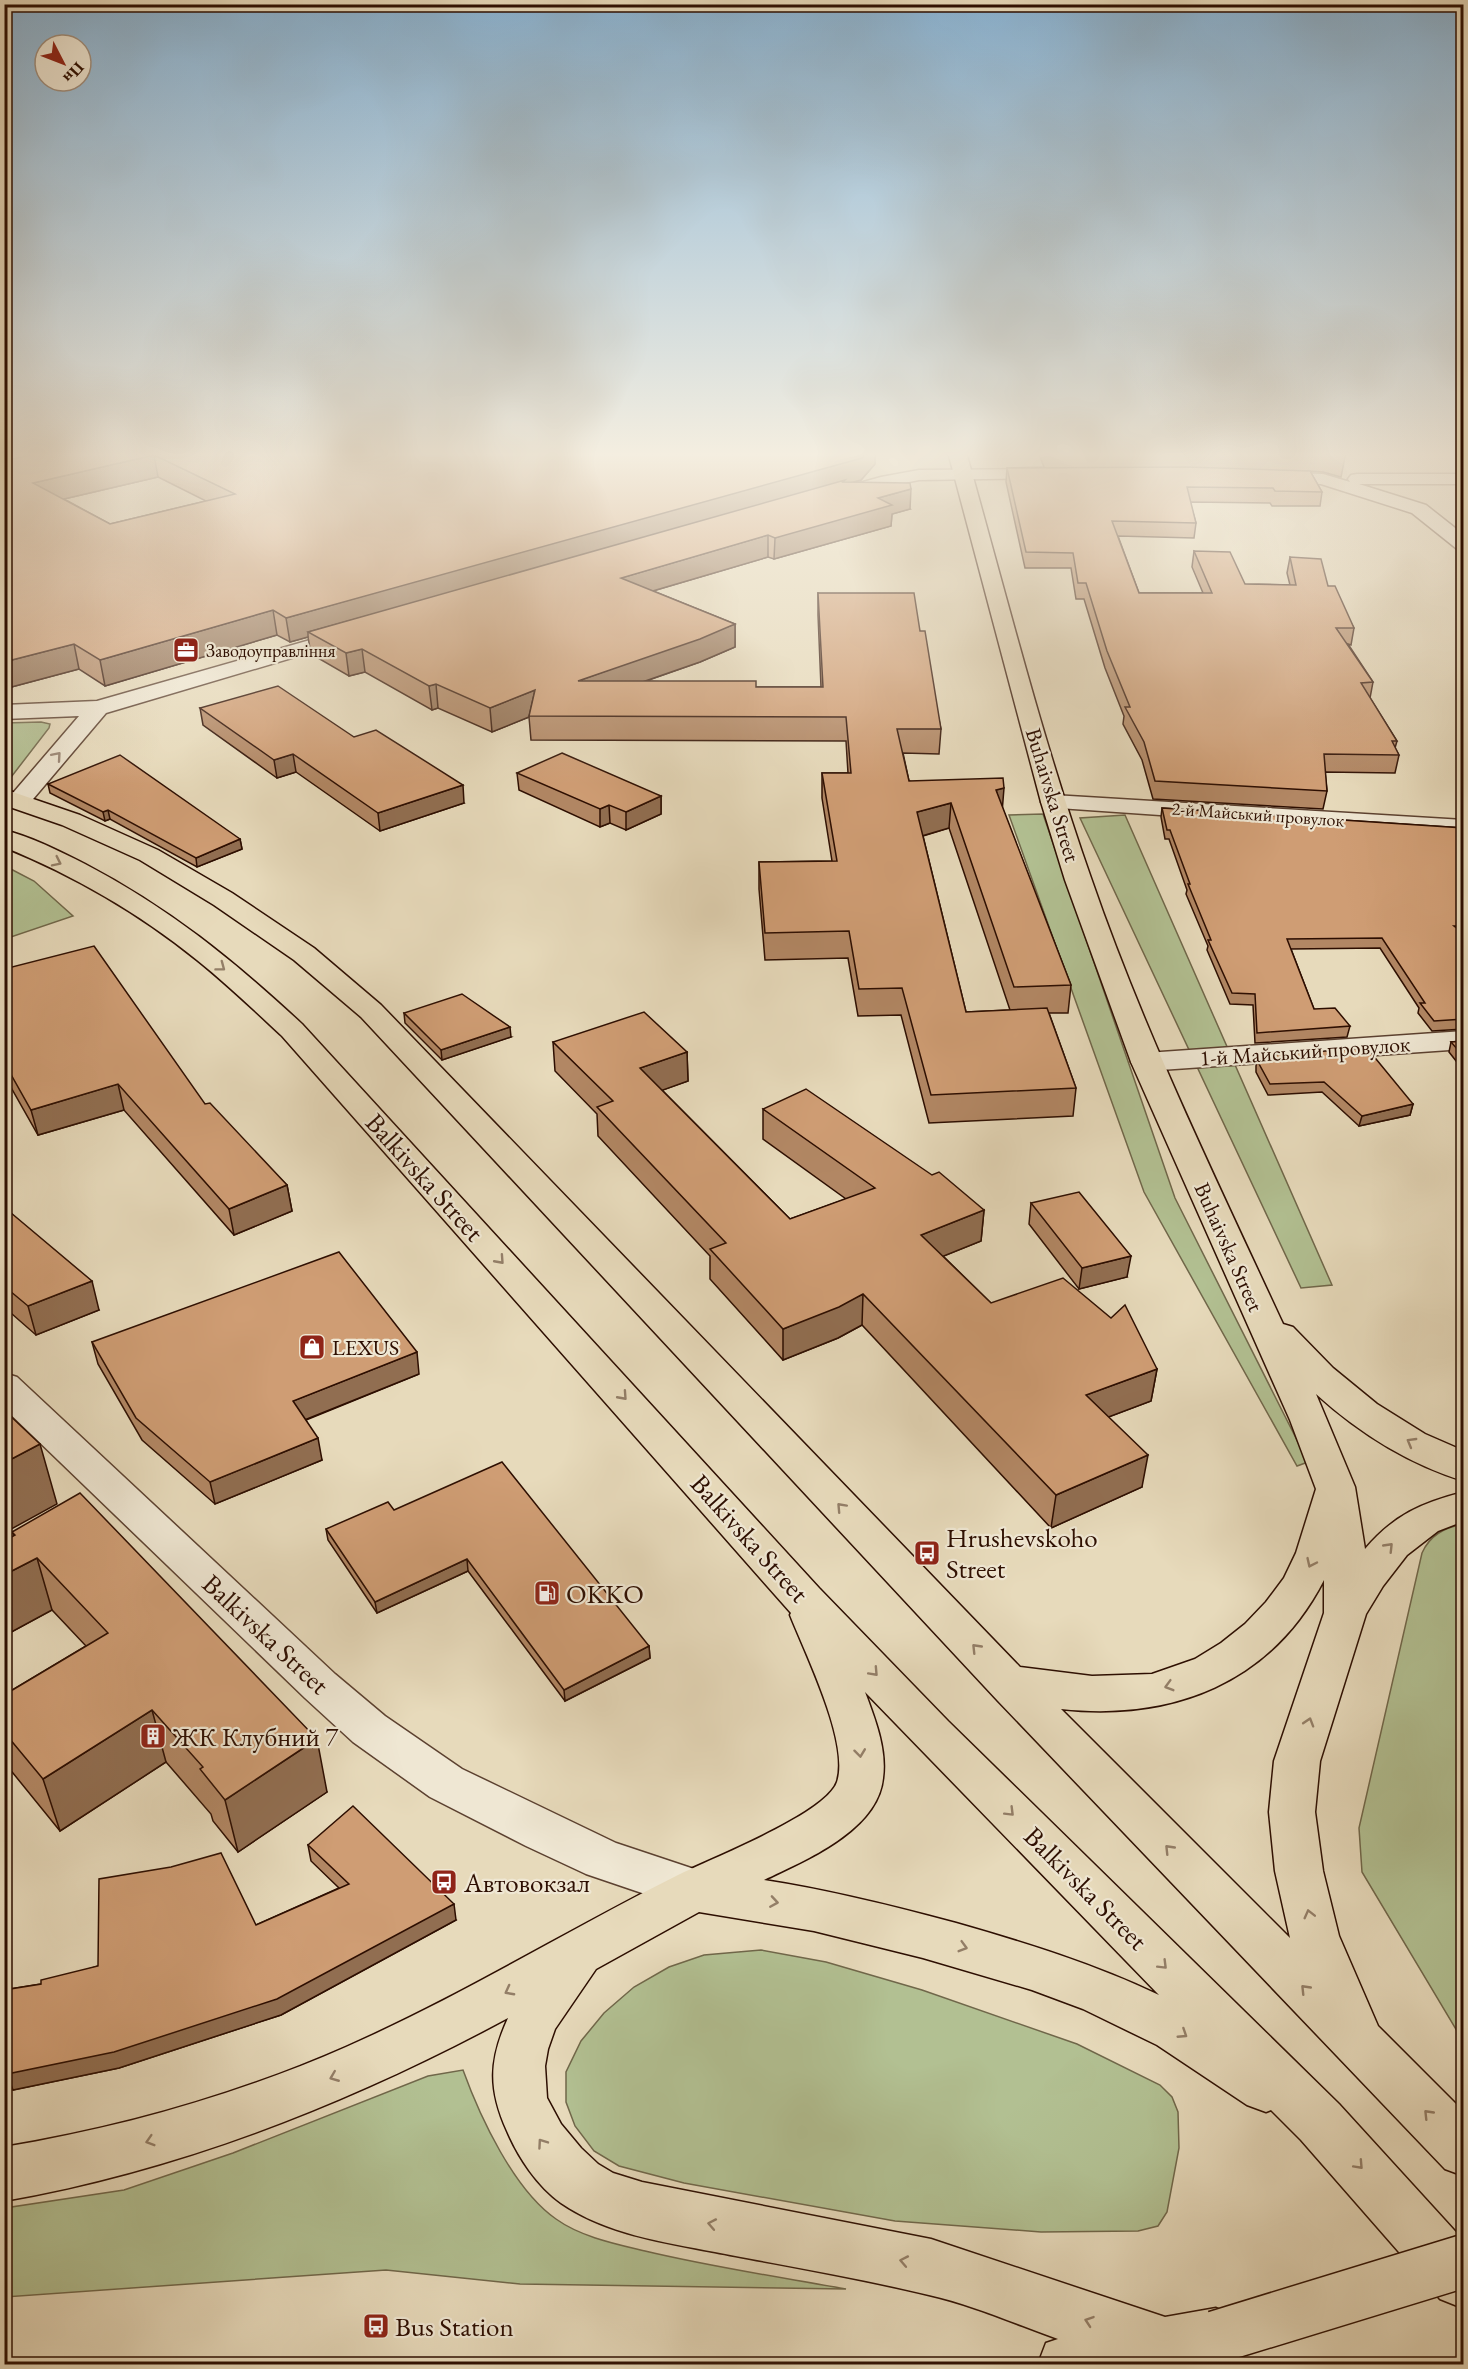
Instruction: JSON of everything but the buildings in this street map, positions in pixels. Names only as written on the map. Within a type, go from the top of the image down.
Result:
[{"type":"main road","name":"Buhaivska Street","points":[[986,563],[1053,802],[1078,880],[1146,1062],[1309,1420],[1335,1487],[1344,1538],[1345,1613],[1297,1761],[1292,1812],[1299,1871],[1314,1936],[1360,2046]]},
{"type":"main road","points":[[11,798],[71,820],[149,855],[223,899],[304,954],[371,1011],[1008,1682],[1360,2046],[1464,2150]]},
{"type":"main road","name":"Balkivska Street","points":[[4,838],[93,880],[161,921],[230,973],[292,1030],[804,1599],[932,1734],[1320,2122],[1464,2283]]},
{"type":"main road","points":[[1256,1306],[1303,1362],[1353,1407],[1419,1447],[1464,1467]]},
{"type":"main road","points":[[1008,1682],[1052,1692],[1122,1695],[1166,1688],[1204,1675],[1239,1654],[1267,1630],[1294,1596],[1314,1559],[1335,1487]]},
{"type":"main road","points":[[1345,1613],[1367,1575],[1388,1547],[1415,1525],[1442,1510],[1464,1506]]},
{"type":"main road","points":[[4,2174],[33,2170],[135,2146],[245,2112],[370,2062],[579,1954],[695,1890],[807,1835],[837,1815],[855,1796],[862,1773],[861,1747],[804,1599]]},
{"type":"main road","points":[[695,1890],[814,1909],[1032,1966],[1100,1992],[1175,2028],[1320,2122]]},
{"type":"main road","points":[[579,1954],[528,2030],[517,2076],[519,2099],[529,2125],[546,2149],[578,2183],[601,2195],[642,2210],[931,2267],[1174,2349]]},
{"type":"main road","points":[[1067,2364],[1174,2349],[1464,2261]]},
{"type":"street","points":[[4,712],[98,708],[369,629]]},
{"type":"street","points":[[11,798],[98,708]]},
{"type":"street","name":"2-й Майський провулок","points":[[1053,802],[1464,828]]},
{"type":"street","name":"1-й Майський провулок","points":[[1146,1062],[1464,1040]]},
{"type":"street","name":"Balkivska Street","points":[[4,1386],[320,1686],[369,1729],[446,1783],[543,1832],[603,1859],[695,1890]]},
{"type":"green space","points":[[5,723],[50,724],[49,728],[5,785]]},
{"type":"green space","points":[[1043,814],[1175,1198],[1308,1462],[1297,1466],[1144,1192],[1009,815]]},
{"type":"green space","points":[[1125,815],[1332,1285],[1301,1288],[1080,818]]},
{"type":"green space","points":[[5,866],[34,881],[73,916],[5,939]]},
{"type":"green space","points":[[1464,1524],[1463,2041],[1362,1872],[1359,1828],[1422,1553],[1429,1541],[1438,1533]]},
{"type":"green space","points":[[761,1950],[826,1962],[922,1990],[1077,2044],[1160,2085],[1172,2097],[1178,2112],[1179,2148],[1167,2212],[1158,2226],[1138,2231],[1041,2232],[895,2221],[684,2183],[619,2166],[594,2151],[575,2126],[566,2102],[566,2072],[581,2041],[604,2013],[634,1987],[669,1967],[704,1955]]},
{"type":"green space","points":[[463,2070],[489,2130],[513,2172],[541,2206],[556,2219],[576,2231],[622,2246],[670,2257],[846,2289],[520,2284],[386,2270],[5,2297],[5,2208],[124,2190],[233,2153],[428,2076]]},
{"type":"place","name":"Заводоуправління","points":[[186,650]]},
{"type":"place","name":"LEXUS","points":[[312,1347]]},
{"type":"place","name":"Hrushevskoho Street","points":[[927,1553]]},
{"type":"place","name":"OKKO","points":[[547,1593]]},
{"type":"place","name":"ЖК Клубний 7","points":[[153,1736]]},
{"type":"place","name":"Автовокзал","points":[[444,1882]]},
{"type":"place","name":"Bus Station","points":[[376,2326]]}]
